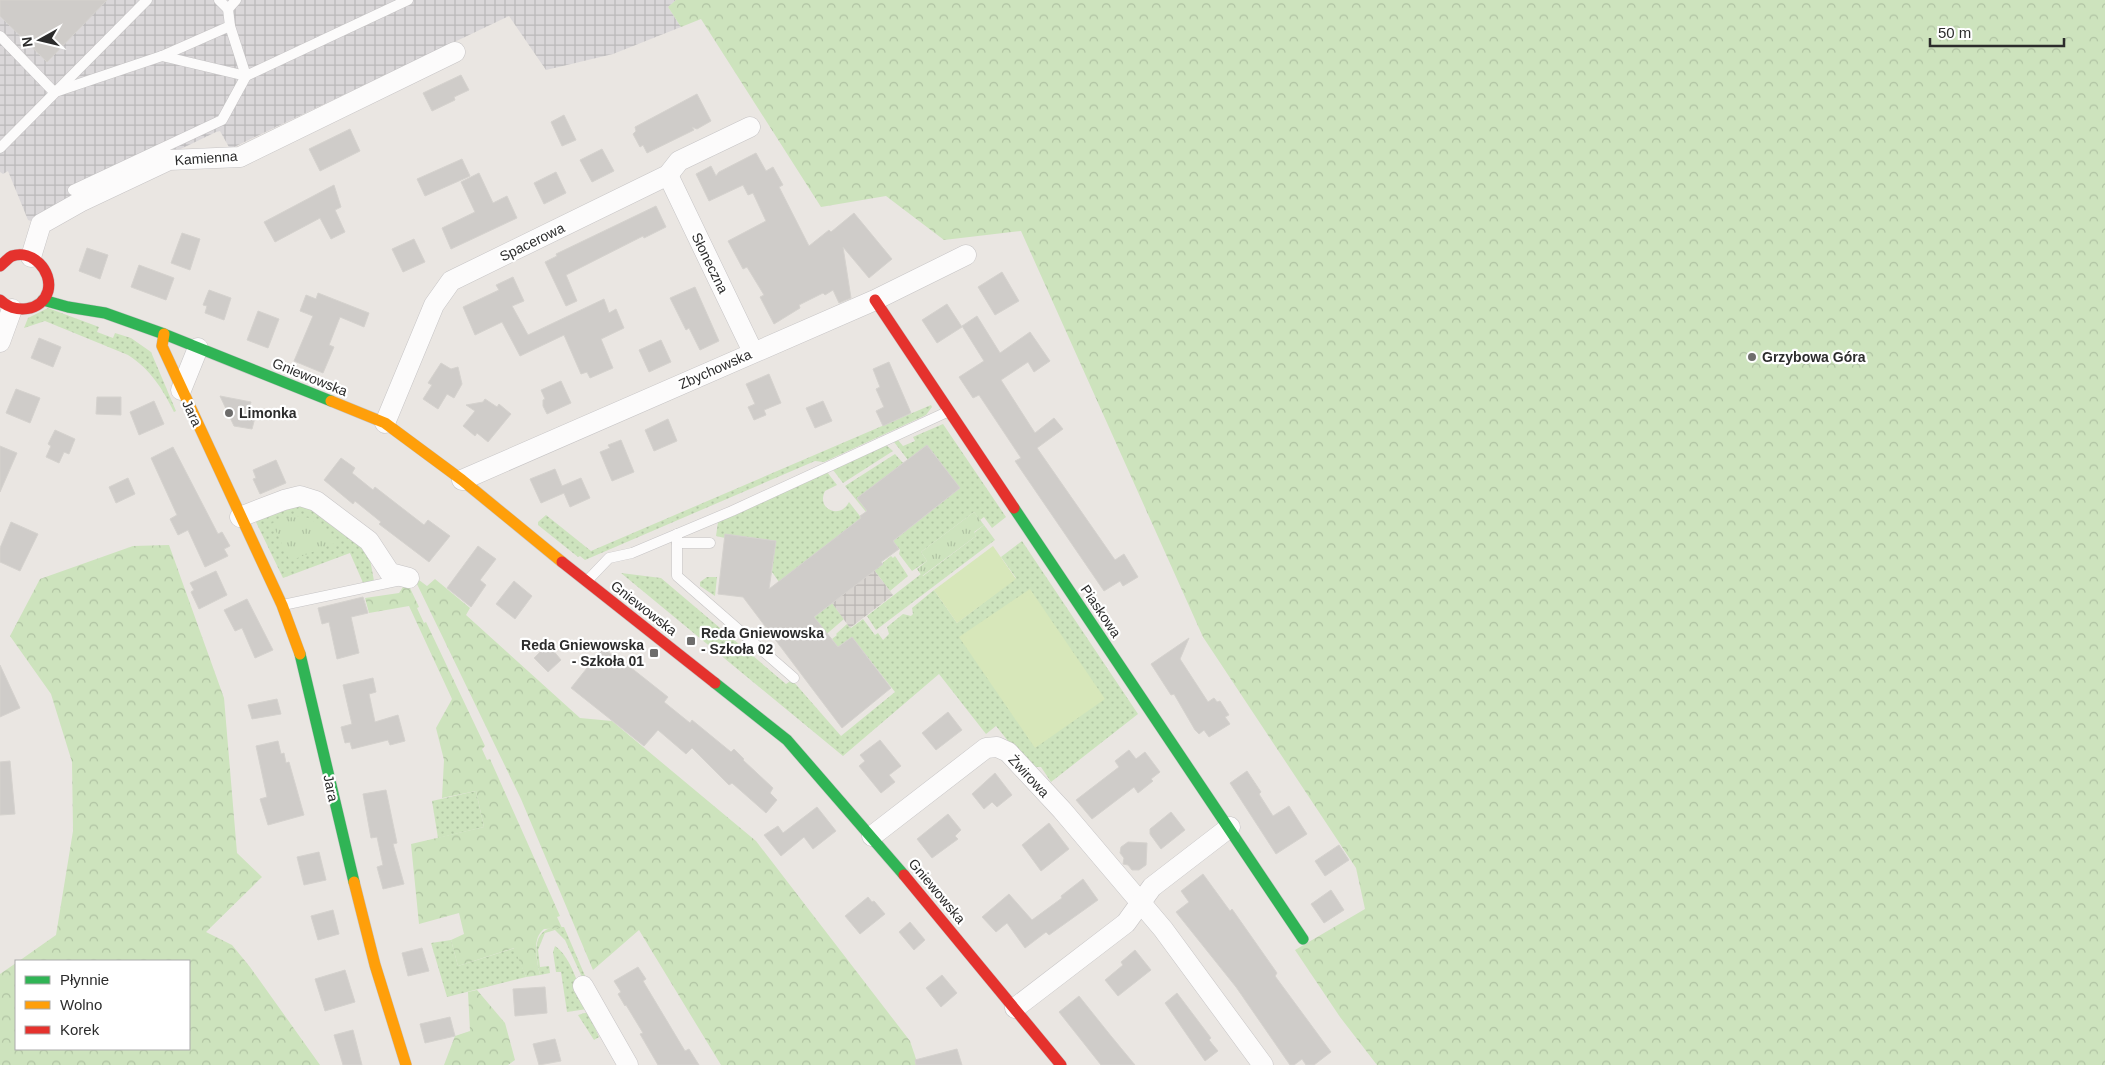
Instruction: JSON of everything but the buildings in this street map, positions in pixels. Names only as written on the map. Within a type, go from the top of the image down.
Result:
[{"type":"street","name":"Kamienna","points":[[31,257],[41,224],[80,202],[169,160],[240,157],[455,52]]},
{"type":"street","name":"Spacerowa","points":[[385,423],[434,305],[451,281],[668,175],[679,161],[750,127]]},
{"type":"street","name":"Słoneczna","points":[[668,175],[753,352]]},
{"type":"street","points":[[0,342],[6,304],[23,310],[34,307],[43,300],[53,284],[41,262],[31,257],[22,255],[12,256],[1,263]]},
{"type":"street","name":"Zbychowska","points":[[462,480],[875,300],[966,255]]},
{"type":"street","name":"Gniewowska","points":[[81,297],[105,313]]},
{"type":"street","name":"Gniewowska","points":[[43,300],[68,307],[105,313],[164,334],[385,423],[462,480],[586,582],[787,740],[872,836],[1061,1065]]},
{"type":"street","name":"Piaskowa","points":[[875,300],[948,412],[1230,827],[1303,938]]},
{"type":"street","name":"Jara","points":[[164,334],[162,346],[282,605],[303,663],[345,850],[375,965],[406,1065]]},
{"type":"street","name":"Jara","points":[[182,390],[198,348]]},
{"type":"street","points":[[240,517],[284,500],[300,496],[316,501],[369,541],[390,573],[409,578]]},
{"type":"street","name":"Żwirowa","points":[[872,836],[986,748],[997,747],[1008,752],[1062,810],[1163,929],[1263,1065]]},
{"type":"street","points":[[1015,1008],[1126,923],[1152,887],[1230,827]]},
{"type":"street","points":[[583,986],[628,1065]]},
{"type":"lane","points":[[0,148],[147,0]]},
{"type":"lane","points":[[219,0],[228,9],[230,26],[246,76]]},
{"type":"lane","points":[[228,9],[236,0]]},
{"type":"lane","points":[[72,190],[222,120],[246,76],[408,0]]},
{"type":"lane","points":[[54,92],[162,56],[230,26]]},
{"type":"lane","points":[[0,36],[54,92]]},
{"type":"lane","points":[[162,56],[246,76]]},
{"type":"lane","points":[[586,582],[609,558],[632,553],[677,538],[948,412]]},
{"type":"lane","points":[[677,538],[710,543]]},
{"type":"lane","points":[[677,538],[677,576],[794,678]]},
{"type":"lane","points":[[282,605],[409,578]]},
{"type":"shaded area","points":[[0,0],[676,0],[668,7],[681,27],[613,54],[546,70],[509,16],[230,149],[220,131],[216,132],[31,221],[28,220],[8,171],[3,174],[0,172]]},
{"type":"shaded area","points":[[874,570],[893,595],[850,628],[832,603]]},
{"type":"green space","points":[[676,0],[2105,0],[2105,1065],[1377,1065],[1340,1017],[1295,950],[1365,909],[1356,868],[1203,637],[1021,231],[944,240],[886,196],[821,207],[701,19],[681,27],[668,7]]},
{"type":"green space","points":[[48,308],[99,327],[97,332],[113,338],[115,333],[131,338],[151,352],[176,411],[174,412],[160,387],[149,373],[128,355],[45,321],[24,328],[28,318]]},
{"type":"green space","points":[[931,405],[932,407],[926,415],[824,462],[815,461],[585,560],[580,556],[578,557],[538,525],[538,522],[546,515],[591,551]]},
{"type":"green space","points":[[943,424],[1006,517],[992,528],[984,517],[980,520],[974,512],[921,552],[927,561],[912,571],[899,554],[900,550],[893,541],[960,488],[927,445],[908,460],[894,442],[898,440],[903,446],[915,441],[913,437]]},
{"type":"green space","points":[[886,445],[893,451],[843,483],[833,470]]},
{"type":"green space","points":[[895,454],[903,463],[858,498],[866,512],[845,486]]},
{"type":"green space","points":[[827,472],[837,485],[825,491],[823,497],[826,507],[830,510],[840,510],[849,502],[863,520],[779,582],[772,572],[775,541],[726,535],[725,538],[716,536],[718,522]]},
{"type":"green space","points":[[301,503],[368,548],[374,581],[364,585],[350,553],[283,578],[254,518]]},
{"type":"green space","points":[[974,512],[984,525],[974,532],[976,536],[922,576],[917,569],[927,561],[921,552]]},
{"type":"green space","points":[[296,516],[309,518],[340,541],[290,561],[272,523]]},
{"type":"green space","points":[[984,525],[995,540],[876,630],[867,616],[921,574],[923,576],[976,536],[974,533]]},
{"type":"green space","points":[[1022,541],[1138,714],[1051,782],[1041,767],[1029,767],[996,726],[986,734],[939,674],[843,756],[621,573],[661,578],[786,684],[792,680],[841,736],[895,692],[852,637],[838,647],[832,639],[836,634],[847,624],[851,628],[863,619],[875,635],[878,633],[883,640],[889,634],[887,627],[903,614],[911,616],[913,614],[912,608],[934,590],[957,623],[1016,578],[1001,557]]},
{"type":"green space","points":[[169,545],[224,698],[237,853],[262,877],[206,932],[232,945],[250,967],[320,1065],[0,1065],[0,974],[15,964],[15,1050],[190,1050],[190,960],[20,960],[56,935],[73,831],[72,762],[51,694],[10,636],[40,579],[133,546]]},
{"type":"green space","points":[[993,546],[1016,579],[957,623],[934,590]]},
{"type":"green space","points":[[891,556],[893,558],[895,556],[908,576],[890,591],[874,570]]},
{"type":"green space","points":[[707,577],[717,577],[715,596],[700,586],[700,582]]},
{"type":"green space","points":[[435,579],[470,608],[466,615],[580,718],[612,721],[756,841],[910,1041],[918,1065],[721,1065],[639,930],[593,970],[521,799],[416,582],[419,580],[427,586]]},
{"type":"green space","points":[[405,584],[409,586],[424,623],[426,622],[485,746],[482,749],[487,760],[490,759],[560,916],[557,917],[562,928],[544,929],[537,938],[536,950],[540,975],[526,977],[514,948],[458,966],[451,940],[464,934],[459,913],[419,924],[411,844],[484,827],[476,791],[442,798],[444,760],[436,728],[452,699],[409,606],[369,613],[365,598],[399,593]]},
{"type":"green space","points":[[1030,589],[1105,699],[1035,748],[959,637]]},
{"type":"green space","points":[[832,603],[844,619],[822,638],[809,621]]},
{"type":"green space","points":[[476,791],[484,827],[438,838],[432,801]]},
{"type":"green space","points":[[554,927],[564,927],[586,978],[584,980],[565,940],[555,930],[545,933],[538,950],[540,967],[549,966],[550,973],[540,975],[536,946],[541,934]]},
{"type":"green space","points":[[451,940],[458,966],[515,948],[526,977],[447,997],[431,943]]},
{"type":"green space","points":[[555,946],[561,951],[571,966],[587,1009],[567,1012],[561,972],[556,972],[553,952]]},
{"type":"green space","points":[[477,990],[505,1023],[515,1060],[508,1065],[444,1065],[455,1036],[470,1031],[468,992]]},
{"type":"green space","points":[[588,1012],[599,1037],[594,1040],[578,1015]]},
{"type":"traffic: fast","points":[[43,300],[68,307],[105,313],[164,334],[331,401]]},
{"type":"traffic: fast","points":[[1014,508],[1303,939]]},
{"type":"traffic: fast","points":[[300,654],[354,882]]},
{"type":"traffic: fast","points":[[715,683],[787,740],[904,875]]},
{"type":"traffic: slow","points":[[164,334],[162,346],[282,605],[300,654]]},
{"type":"traffic: slow","points":[[331,401],[385,423],[462,480],[562,562]]},
{"type":"traffic: slow","points":[[354,882],[375,965],[406,1065]]},
{"type":"traffic: jam","points":[[0,266],[12,256],[27,256],[39,263],[44,269],[49,283],[45,298],[34,307],[20,309],[0,300]]},
{"type":"traffic: jam","points":[[875,300],[1014,508]]},
{"type":"traffic: jam","points":[[562,562],[715,683]]},
{"type":"traffic: jam","points":[[904,875],[1061,1065]]},
{"type":"place","name":"Grzybowa Góra","points":[[1752,357]]},
{"type":"place","name":"Limonka","points":[[229,413]]},
{"type":"place","name":"Reda Gniewowska - Szkoła 02","points":[[691,641]]},
{"type":"place","name":"Reda Gniewowska - Szkoła 01","points":[[654,653]]}]
